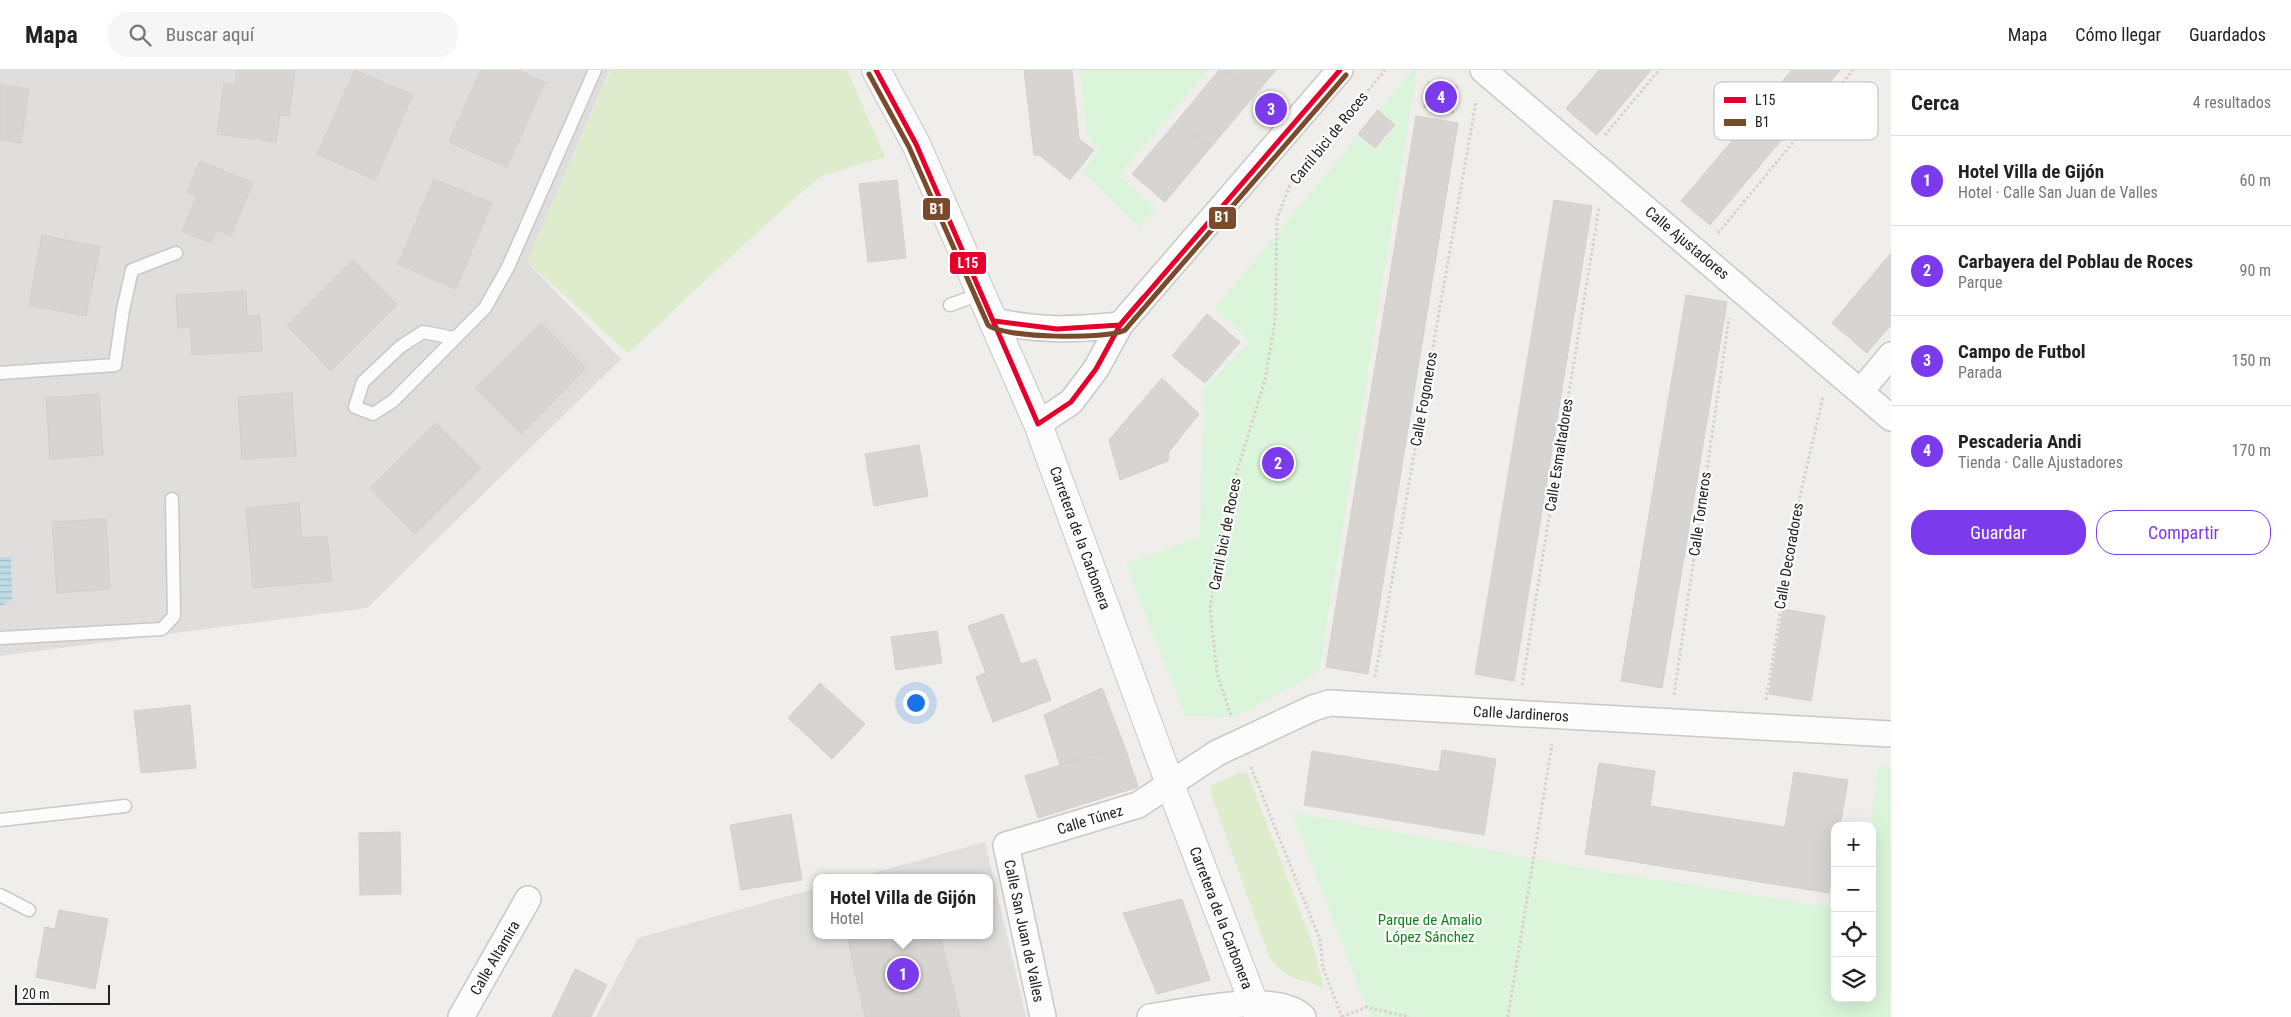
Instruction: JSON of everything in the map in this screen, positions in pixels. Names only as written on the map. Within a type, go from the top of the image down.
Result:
[{"type":"street","name":"Carretera de la Carbonera","points":[[876,70],[916,144],[983,293],[1038,424],[1170,784],[1256,1010]]},
{"type":"street","points":[[1038,424],[1071,402],[1096,369],[1120,325],[1340,70]]},
{"type":"street","name":"Calle Ajustadores","points":[[1480,82],[1861,391],[1891,418]]},
{"type":"street","points":[[994,321],[1047,330],[1078,330],[1120,325]]},
{"type":"street","points":[[1861,391],[1891,356]]},
{"type":"street","name":"Calle Jardineros","points":[[1170,784],[1217,753],[1314,708],[1329,703],[1891,734]]},
{"type":"street","name":"Calle Túnez","points":[[1006,845],[1138,805],[1170,784]]},
{"type":"street","name":"Calle San Juan de Valles","points":[[1006,845],[1043,1017]]},
{"type":"street","name":"Calle Altamira","points":[[461,1017],[528,899]]},
{"type":"street","points":[[1150,1017],[1256,1010],[1278,1005],[1297,1012],[1303,1017]]},
{"type":"lane","points":[[454,338],[423,332],[400,347],[363,382],[355,407],[373,414],[393,401],[484,308],[508,267],[595,70]]},
{"type":"lane","points":[[0,373],[115,365],[123,310],[132,270],[176,253]]},
{"type":"lane","points":[[950,304],[983,293]]},
{"type":"lane","points":[[0,638],[162,629],[174,616],[172,499]]},
{"type":"lane","points":[[0,820],[125,806]]},
{"type":"lane","points":[[0,895],[29,910]]},
{"type":"path","name":"Carril bici de Roces","points":[[1342,1017],[1323,968],[1320,940],[1241,742],[1217,673],[1210,608],[1229,498],[1265,380],[1275,321],[1276,219],[1290,185],[1385,70]]},
{"type":"path","points":[[1599,143],[1658,70]]},
{"type":"path","points":[[1843,82],[1853,70]]},
{"type":"path","name":"Calle Fogoneros","points":[[1370,705],[1480,82]]},
{"type":"path","points":[[1716,236],[1795,140]]},
{"type":"path","name":"Calle Esmaltadores","points":[[1517,714],[1599,206]]},
{"type":"path","name":"Calle Torneros","points":[[1670,722],[1730,314]]},
{"type":"path","name":"Calle Decoradores","points":[[1761,728],[1797,509],[1823,396]]},
{"type":"path","points":[[1508,1017],[1556,716]]},
{"type":"path","points":[[1342,1017],[1366,1007],[1409,1017]]},
{"type":"shaded area","points":[[0,70],[610,70],[527,262],[621,359],[367,608],[0,656]]},
{"type":"shaded area","points":[[985,842],[992,874],[869,874]]},
{"type":"shaded area","points":[[993,876],[1026,1017],[596,1017],[638,938],[813,889],[813,939],[993,939]]},
{"type":"green space","points":[[611,70],[847,70],[885,157],[821,176],[766,224],[628,353],[527,262]]},
{"type":"green space","points":[[1081,70],[1208,70],[1118,176],[1156,208],[1139,227],[1083,171],[1099,150],[1086,134]]},
{"type":"green space","points":[[1412,70],[1417,70],[1319,672],[1235,717],[1185,716],[1126,564],[1200,537],[1204,389],[1250,341],[1214,309],[1358,136],[1375,151],[1397,126],[1380,109]]},
{"type":"green space","name":"Parque de Amalio López Sánchez","points":[[1878,766],[1891,767],[1891,1017],[1370,1017],[1292,812],[1575,867],[1831,907],[1831,1002],[1876,1002],[1876,822],[1871,822]]},
{"type":"green space","points":[[1241,772],[1248,774],[1312,943],[1324,988],[1285,973],[1279,969],[1268,954],[1210,791],[1212,785]]},
{"type":"water","points":[[0,557],[11,557],[12,600],[2,606],[0,605]]},
{"type":"building","points":[[237,70],[295,70],[289,116],[280,115],[276,142],[217,134],[224,83],[235,85]]},
{"type":"building","points":[[355,70],[413,95],[375,180],[317,154]]},
{"type":"building","points":[[481,70],[518,70],[545,82],[507,167],[449,142]]},
{"type":"building","points":[[1024,70],[1072,70],[1079,139],[1094,150],[1070,180],[1039,155],[1034,155]]},
{"type":"building","points":[[1219,70],[1225,70],[1255,95],[1210,148],[1177,121]]},
{"type":"building","points":[[1225,70],[1276,70],[1255,95]]},
{"type":"building","points":[[1599,70],[1651,70],[1597,135],[1566,109]]},
{"type":"building","points":[[1792,70],[1840,70],[1830,82],[1782,82]]},
{"type":"building","points":[[1428,82],[1458,86],[1453,113],[1424,107]]},
{"type":"building","points":[[0,85],[29,89],[21,143],[0,140]]},
{"type":"building","points":[[1378,110],[1395,125],[1375,148],[1358,134]]},
{"type":"building","points":[[1416,116],[1458,123],[1368,674],[1326,667]]},
{"type":"building","points":[[1177,121],[1210,148],[1165,202],[1132,174]]},
{"type":"building","points":[[1733,140],[1781,140],[1710,225],[1681,201]]},
{"type":"building","points":[[200,161],[253,183],[231,236],[217,230],[211,243],[182,231],[197,195],[187,192]]},
{"type":"building","points":[[434,179],[492,203],[456,289],[398,264]]},
{"type":"building","points":[[897,180],[906,258],[868,262],[859,184]]},
{"type":"building","points":[[1554,200],[1592,206],[1514,681],[1475,674]]},
{"type":"building","points":[[42,235],[100,247],[86,316],[29,305]]},
{"type":"building","points":[[1891,253],[1891,325],[1867,353],[1832,323]]},
{"type":"building","points":[[353,260],[397,305],[331,371],[287,326]]},
{"type":"building","points":[[246,291],[247,316],[260,315],[262,351],[192,355],[191,328],[178,328],[176,295]]},
{"type":"building","points":[[1686,295],[1727,302],[1662,688],[1621,681]]},
{"type":"building","points":[[1207,314],[1240,342],[1205,383],[1172,356]]},
{"type":"building","points":[[541,323],[586,368],[521,434],[475,388]]},
{"type":"building","points":[[1162,378],[1199,414],[1169,452],[1168,461],[1120,480],[1109,440]]},
{"type":"building","points":[[292,393],[296,456],[242,459],[238,397]]},
{"type":"building","points":[[99,394],[103,455],[50,459],[46,398]]},
{"type":"building","points":[[436,423],[481,468],[415,534],[370,488]]},
{"type":"building","points":[[919,445],[928,496],[874,506],[865,454]]},
{"type":"building","points":[[299,503],[302,538],[327,536],[332,581],[253,588],[246,508]]},
{"type":"building","points":[[106,519],[110,589],[57,593],[52,522]]},
{"type":"building","points":[[1783,609],[1825,616],[1811,701],[1769,694]]},
{"type":"building","points":[[1003,614],[1021,664],[1036,659],[1051,700],[993,722],[976,677],[986,673],[968,626]]},
{"type":"building","points":[[937,631],[942,663],[896,670],[891,637]]},
{"type":"building","points":[[820,683],[865,724],[832,759],[788,718]]},
{"type":"building","points":[[1102,688],[1124,745],[1060,766],[1044,715]]},
{"type":"building","points":[[190,705],[196,768],[141,773],[134,711]]},
{"type":"building","points":[[1124,745],[1138,787],[1038,818],[1025,776]]},
{"type":"building","points":[[1442,750],[1496,759],[1484,835],[1304,805],[1312,751],[1439,772]]},
{"type":"building","points":[[1599,763],[1655,771],[1650,806],[1785,827],[1794,772],[1848,780],[1841,822],[1831,822],[1831,881],[1829,893],[1585,854]]},
{"type":"building","points":[[791,814],[802,880],[741,890],[730,825]]},
{"type":"building","points":[[400,832],[401,894],[360,895],[359,833]]},
{"type":"building","points":[[1182,899],[1210,980],[1157,994],[1123,913]]},
{"type":"building","points":[[59,910],[108,919],[95,989],[36,977],[45,927],[55,929]]},
{"type":"building","points":[[848,939],[941,939],[960,1017],[865,1017]]},
{"type":"building","points":[[575,969],[607,985],[591,1017],[552,1017]]},
{"type":"transit line","name":"L15","points":[[876,70],[916,144],[1038,424],[1071,402],[1096,369],[1120,325],[1340,70]]},
{"type":"transit line","name":"B1","points":[[869,74],[909,147],[988,325],[1013,333],[1055,336],[1098,335],[1125,330],[1346,75]]},
{"type":"transit line","name":"L15","points":[[994,321],[1057,329],[1120,325],[1143,298]]},
{"type":"place","name":"Pescaderia Andi","points":[[1441,97]]},
{"type":"place","name":"Campo de Futbol","points":[[1271,109]]},
{"type":"place","name":"Carbayera del Poblau de Roces","points":[[1278,463]]},
{"type":"place","name":"Hotel Villa de Gijón","points":[[903,974]]}]
